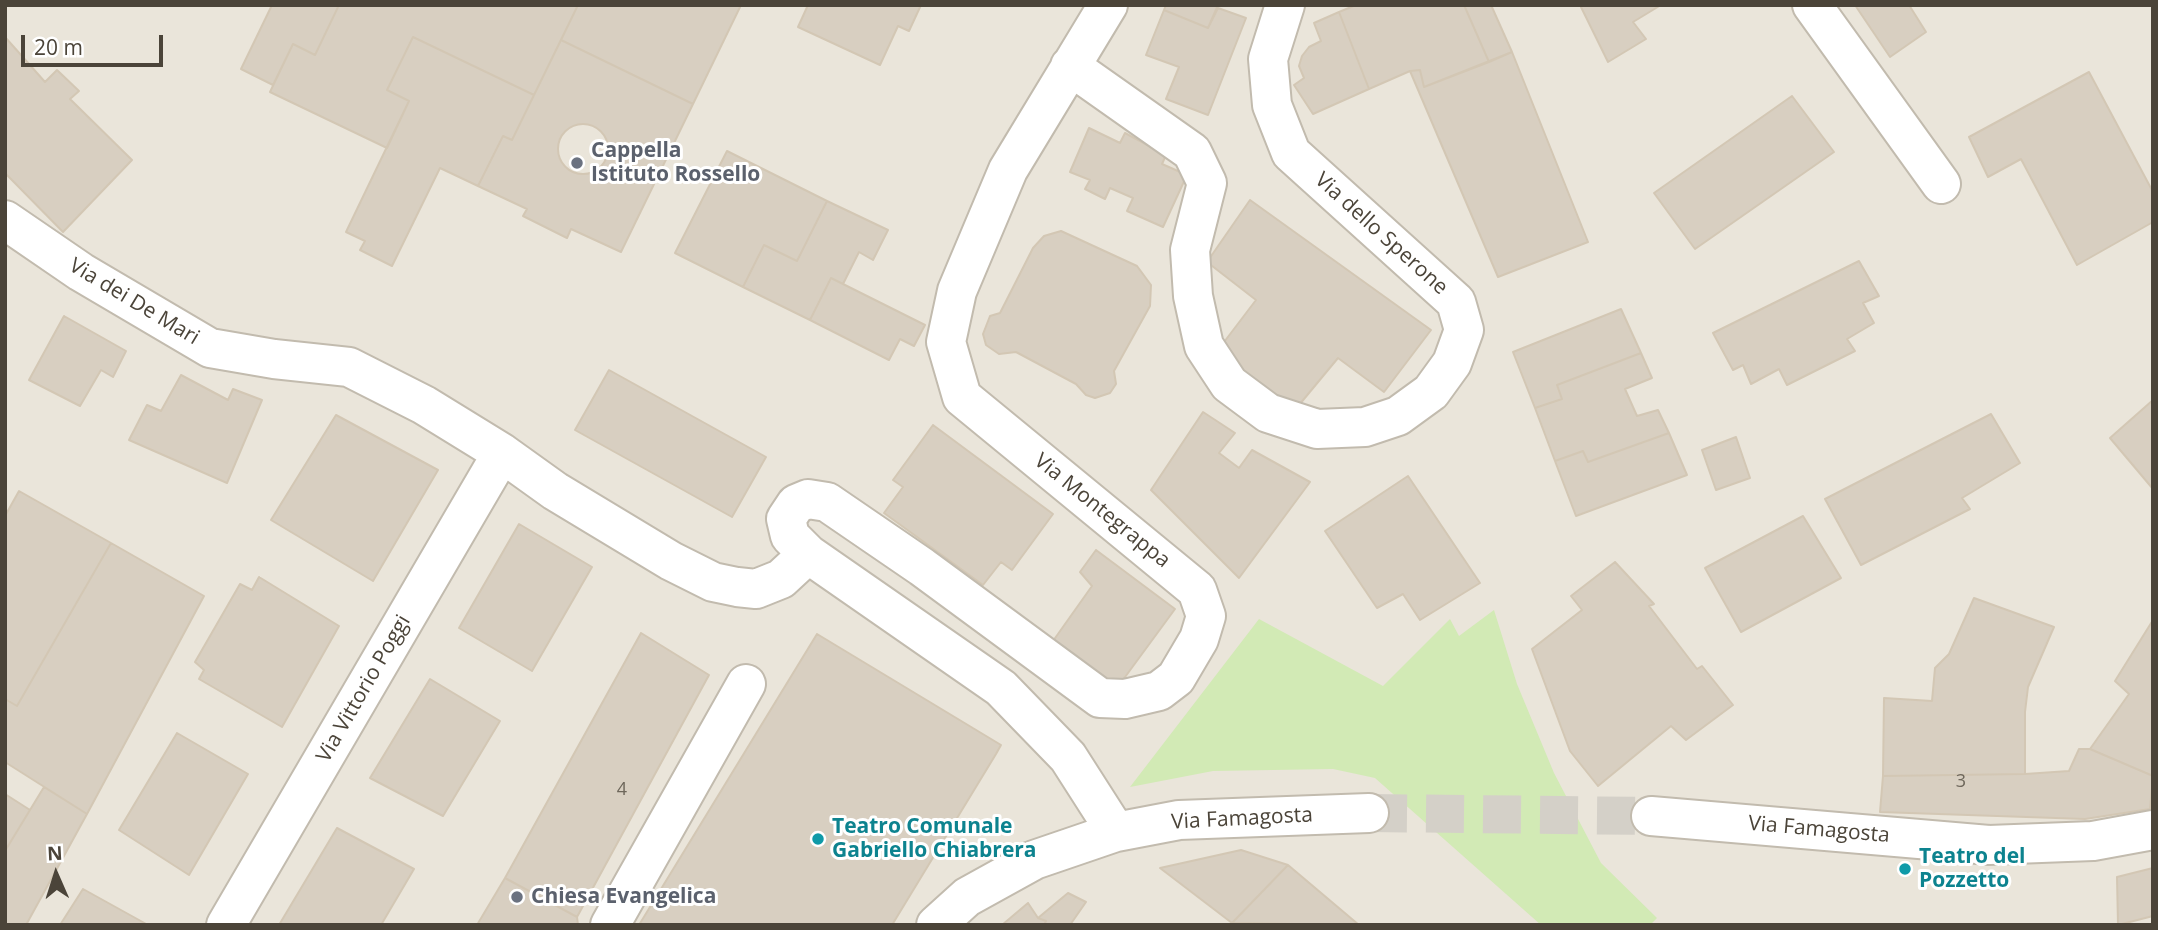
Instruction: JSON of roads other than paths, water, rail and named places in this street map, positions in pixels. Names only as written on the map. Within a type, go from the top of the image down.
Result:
[{"type":"street","name":"Via Montegrappa","points":[[808,554],[790,536],[786,519],[796,504],[808,499],[827,502],[922,567],[1100,698],[1125,699],[1159,691],[1176,678],[1199,639],[1206,616],[1197,590],[962,397],[946,342],[957,291],[1008,170],[1108,5]]},
{"type":"street","name":"Via dello Sperone","points":[[1070,66],[1192,152],[1208,183],[1190,250],[1193,296],[1204,346],[1229,384],[1268,413],[1317,429],[1365,427],[1398,416],[1431,392],[1452,363],[1464,330],[1456,302],[1291,153],[1272,105],[1268,59],[1285,5]]},
{"type":"street","points":[[1812,5],[1941,184]]},
{"type":"street","name":"Via dei De Mari","points":[[5,220],[81,272],[210,348],[274,359],[349,367],[424,405],[502,453],[555,491],[648,547],[713,582],[756,589],[781,579],[808,554]]},
{"type":"street","name":"Via Vittorio Poggi","points":[[226,925],[502,453]]},
{"type":"street","points":[[808,554],[1002,688],[1068,757],[1116,832]]},
{"type":"street","points":[[610,925],[746,684]]},
{"type":"street","name":"Via Famagosta","points":[[936,925],[967,897],[1034,860],[1116,832],[1179,820],[1369,813]]},
{"type":"street","name":"Via Famagosta","points":[[1651,816],[1989,845],[2093,841],[2153,830]]},
{"type":"tunnel","points":[[1369,813],[1651,816]]},
{"type":"place","name":"Cappella Istituto Rossello","points":[[577,163]]},
{"type":"place","name":"Teatro Comunale Gabriello Chiabrera","points":[[818,839]]},
{"type":"place","name":"Teatro del Pozzetto","points":[[1905,869]]},
{"type":"place","name":"Chiesa Evangelica","points":[[517,897]]}]
